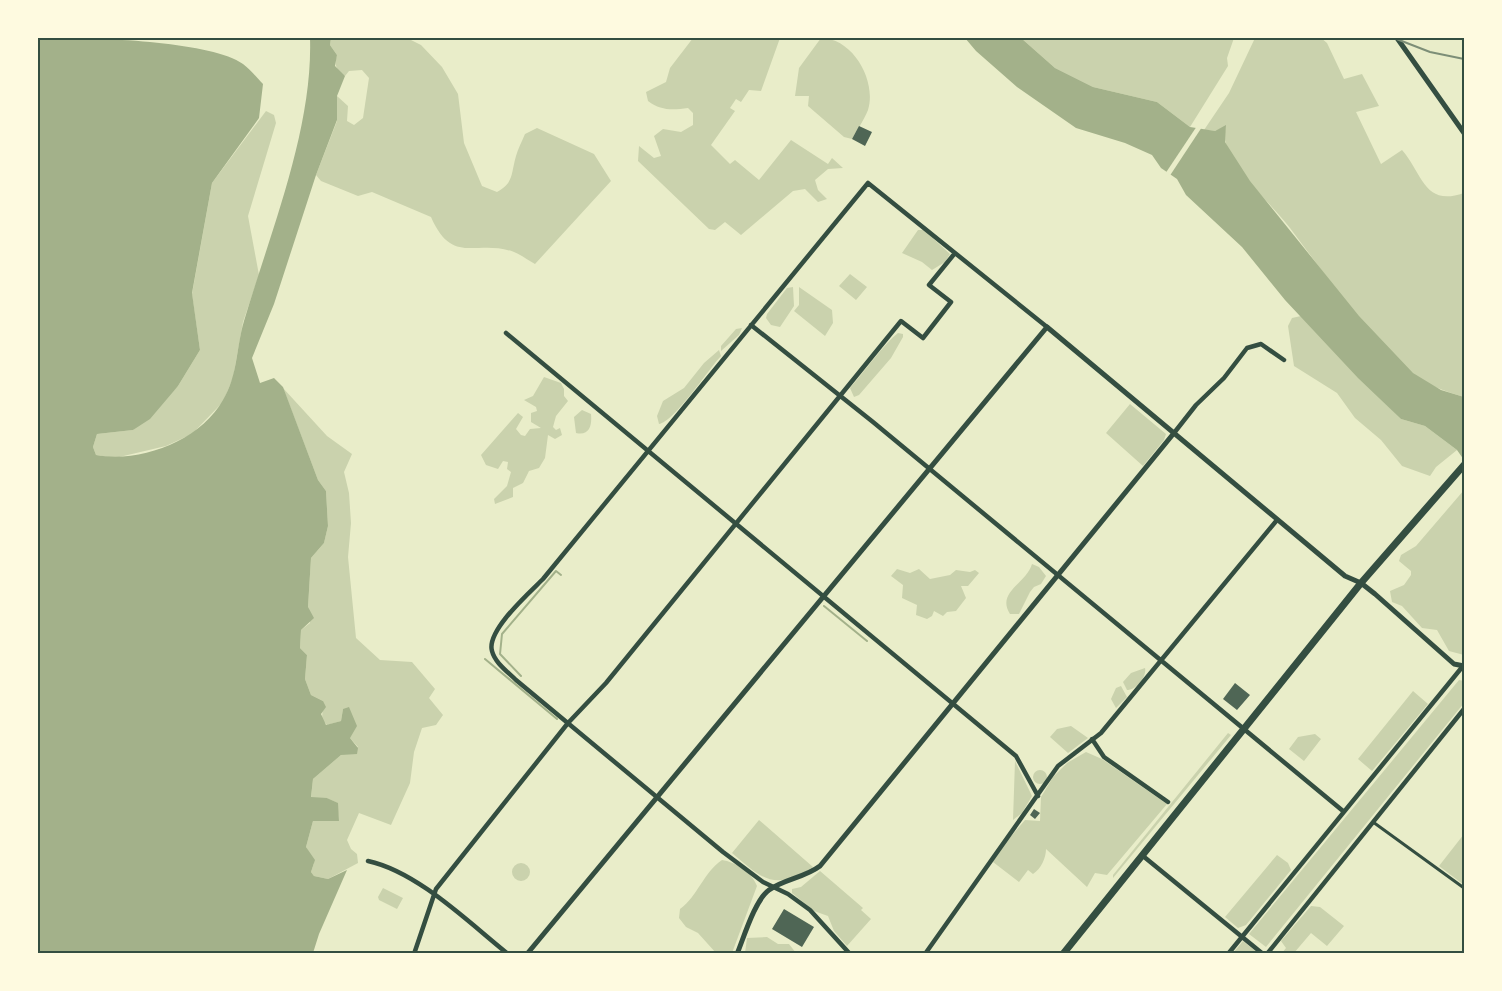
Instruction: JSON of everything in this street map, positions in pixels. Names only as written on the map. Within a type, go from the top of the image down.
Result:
[{"type":"main road","points":[[1063,954],[1360,583],[1464,466]]},
{"type":"street","points":[[1397,38],[1464,133]]},
{"type":"street","points":[[850,954],[810,910],[773,888],[723,852],[516,680],[497,662],[491,650],[493,635],[499,627],[543,579],[868,183],[1047,327],[1345,576],[1360,583],[1454,664],[1464,666],[1228,954]]},
{"type":"street","points":[[414,954],[436,889],[568,723],[606,683],[901,321],[923,338],[951,302],[929,285],[955,253]]},
{"type":"street","points":[[751,325],[1058,574],[1343,811]]},
{"type":"street","points":[[527,954],[1047,327]]},
{"type":"street","points":[[506,333],[1016,756],[1038,796]]},
{"type":"street","points":[[737,954],[759,903],[773,888],[810,873],[820,866],[1196,405],[1224,378],[1247,348],[1261,344],[1284,360]]},
{"type":"street","points":[[925,954],[1058,766],[1092,739],[1162,661],[1277,520]]},
{"type":"street","points":[[1143,856],[1265,954],[1464,709]]},
{"type":"street","points":[[1092,739],[1104,757],[1168,802]]},
{"type":"street","points":[[1373,822],[1464,888]]},
{"type":"street","points":[[368,861],[383,864],[434,895],[508,954]]},
{"type":"shaded area","points":[[38,38],[144,42],[203,50],[226,56],[243,64],[263,84],[259,118],[212,183],[192,293],[200,350],[178,386],[150,419],[133,430],[97,434],[93,447],[96,455],[132,456],[168,446],[185,438],[200,427],[223,400],[234,371],[241,331],[297,145],[305,109],[310,38],[331,38],[330,45],[337,55],[335,66],[345,76],[337,96],[337,120],[316,175],[274,304],[252,358],[260,383],[274,378],[283,387],[318,480],[326,491],[328,526],[324,543],[311,558],[308,607],[314,618],[301,630],[300,648],[307,655],[305,679],[311,695],[323,701],[326,707],[321,714],[326,725],[341,721],[343,709],[349,707],[357,726],[350,738],[358,748],[357,754],[341,755],[313,779],[311,797],[327,798],[338,803],[339,821],[313,821],[306,847],[315,860],[311,872],[314,876],[328,879],[347,870],[313,953],[38,953]]},
{"type":"shaded area","points":[[331,38],[407,38],[421,45],[442,67],[458,94],[464,143],[482,186],[497,192],[506,185],[511,177],[525,134],[537,128],[594,154],[611,181],[535,264],[514,252],[457,246],[448,242],[439,232],[431,217],[372,192],[358,196],[321,181],[316,175],[337,121],[337,96],[348,106],[347,121],[354,125],[363,118],[369,78],[362,70],[349,71],[345,76],[338,70],[337,55],[330,45]]},
{"type":"shaded area","points":[[693,38],[780,38],[761,91],[749,90],[741,102],[736,99],[730,108],[735,111],[711,145],[730,164],[735,160],[759,180],[791,140],[828,164],[832,158],[843,168],[828,169],[815,180],[818,190],[827,199],[818,202],[805,189],[793,191],[741,235],[725,222],[715,230],[709,229],[638,161],[639,146],[654,158],[661,156],[654,136],[663,129],[681,132],[693,125],[693,113],[688,108],[658,107],[648,101],[646,92],[666,82],[670,68]]},
{"type":"shaded area","points":[[821,38],[843,45],[860,63],[866,74],[870,99],[868,110],[852,139],[844,137],[808,106],[809,96],[795,96],[799,68]]},
{"type":"shaded area","points":[[965,38],[1021,38],[1055,68],[1093,87],[1157,102],[1190,127],[1215,131],[1226,125],[1225,142],[1250,181],[1359,316],[1413,373],[1441,390],[1464,397],[1464,460],[1457,450],[1425,426],[1401,419],[1358,378],[1285,300],[1242,247],[1186,195],[1177,179],[1161,168],[1152,155],[1125,143],[1076,128],[1017,87],[976,51]]},
{"type":"shaded area","points":[[1021,38],[1234,38],[1227,58],[1228,66],[1190,127],[1157,102],[1093,87],[1055,68]]},
{"type":"shaded area","points":[[1255,38],[1321,38],[1327,43],[1344,79],[1362,74],[1379,106],[1356,112],[1381,164],[1402,150],[1432,192],[1440,196],[1464,193],[1464,397],[1423,381],[1377,339],[1290,228],[1238,167],[1225,142],[1226,126],[1215,131],[1204,130],[1229,93]]},
{"type":"shaded area","points":[[266,111],[274,115],[276,123],[248,216],[259,275],[243,322],[233,378],[223,402],[192,434],[166,446],[115,458],[96,455],[93,447],[97,434],[133,430],[178,386],[200,350],[192,294],[212,183]]},
{"type":"shaded area","points":[[918,230],[924,230],[950,254],[945,262],[932,270],[922,262],[902,253]]},
{"type":"shaded area","points":[[850,274],[867,287],[856,300],[839,286]]},
{"type":"shaded area","points":[[793,287],[794,306],[780,327],[771,325],[766,318],[767,314],[787,288]]},
{"type":"shaded area","points":[[799,287],[832,310],[833,323],[825,336],[794,311],[799,305]]},
{"type":"shaded area","points":[[1301,316],[1401,419],[1425,426],[1457,450],[1436,467],[1430,476],[1402,466],[1381,440],[1355,418],[1337,393],[1294,366],[1288,326],[1292,318]]},
{"type":"shaded area","points":[[742,328],[739,335],[721,351],[721,346],[736,329]]},
{"type":"shaded area","points":[[898,333],[903,334],[903,337],[891,358],[859,395],[854,397],[850,388]]},
{"type":"shaded area","points":[[719,350],[721,356],[691,394],[673,414],[659,424],[657,416],[663,401],[684,388],[704,363]]},
{"type":"shaded area","points":[[544,377],[561,383],[564,396],[568,401],[556,416],[553,427],[556,430],[560,428],[562,435],[555,439],[548,435],[545,458],[539,468],[529,471],[523,483],[513,488],[513,497],[495,504],[494,499],[507,486],[511,472],[507,469],[508,462],[503,461],[498,469],[486,465],[481,455],[518,413],[523,417],[516,429],[521,435],[525,436],[530,429],[541,428],[531,422],[531,413],[537,411],[536,407],[524,400],[533,396]]},
{"type":"shaded area","points":[[283,388],[327,436],[352,454],[344,472],[349,493],[351,523],[348,557],[356,638],[380,660],[412,662],[435,689],[429,698],[443,715],[436,725],[422,728],[414,752],[410,783],[391,825],[359,813],[347,840],[351,849],[357,854],[358,863],[328,879],[314,876],[311,872],[314,863],[306,847],[313,821],[339,821],[337,803],[327,798],[311,798],[313,779],[341,755],[358,747],[350,738],[343,709],[341,721],[327,725],[322,720],[323,701],[311,695],[305,679],[307,655],[300,648],[301,630],[310,623],[308,607],[311,558],[324,543],[328,526],[326,491],[318,480]]},
{"type":"shaded area","points":[[1130,404],[1166,434],[1164,440],[1143,466],[1106,433]]},
{"type":"shaded area","points":[[582,410],[591,414],[590,426],[584,433],[576,433],[574,417]]},
{"type":"shaded area","points":[[1464,490],[1464,655],[1449,651],[1437,630],[1422,628],[1402,606],[1392,602],[1390,591],[1404,585],[1411,575],[1411,571],[1399,561],[1401,555],[1416,546]]},
{"type":"shaded area","points":[[1032,564],[1039,567],[1046,576],[1041,584],[1030,592],[1019,614],[1010,614],[1007,606],[1009,594],[1029,571]]},
{"type":"shaded area","points":[[897,569],[910,573],[919,569],[930,579],[950,575],[956,570],[970,572],[975,570],[979,573],[968,586],[961,586],[966,598],[956,611],[947,612],[943,616],[934,611],[927,619],[916,615],[917,605],[902,598],[903,585],[891,576]]},
{"type":"shaded area","points":[[1145,668],[1140,682],[1134,688],[1127,690],[1123,682],[1131,673]]},
{"type":"shaded area","points":[[1459,680],[1464,681],[1464,703],[1266,947],[1249,934]]},
{"type":"shaded area","points":[[1121,686],[1127,697],[1116,708],[1111,699],[1116,688]]},
{"type":"shaded area","points":[[1413,691],[1428,704],[1372,771],[1358,759]]},
{"type":"shaded area","points":[[1071,726],[1088,738],[1068,753],[1050,737],[1057,729]]},
{"type":"shaded area","points":[[1228,733],[1231,735],[1113,878],[1113,875]]},
{"type":"shaded area","points":[[1315,734],[1321,739],[1304,761],[1289,749],[1298,737]]},
{"type":"shaded area","points":[[1086,752],[1102,759],[1167,804],[1107,875],[1095,873],[1087,887],[1046,849],[1044,860],[1038,869],[1033,874],[1028,870],[1019,882],[993,862],[995,855],[1025,820],[1040,821],[1041,797],[1053,777],[1067,763]]},
{"type":"shaded area","points":[[1015,761],[1032,796],[1022,813],[1013,820]]},
{"type":"shaded area","points":[[1040,770],[1045,772],[1047,777],[1045,782],[1040,784],[1035,782],[1033,777],[1035,772]]},
{"type":"shaded area","points":[[759,820],[813,867],[789,879],[770,879],[752,870],[732,853]]},
{"type":"shaded area","points":[[1464,834],[1464,885],[1439,866]]},
{"type":"shaded area","points":[[1277,855],[1288,863],[1291,870],[1246,925],[1238,928],[1225,917]]},
{"type":"shaded area","points":[[722,860],[742,868],[757,886],[732,953],[716,953],[698,933],[686,927],[679,918],[680,909],[715,865]]},
{"type":"shaded area","points":[[521,863],[527,866],[530,872],[527,878],[521,881],[515,878],[512,872],[515,866]]},
{"type":"shaded area","points":[[820,871],[863,908],[861,910],[871,919],[847,946],[834,931],[828,916],[814,911],[792,893],[792,889],[801,887]]},
{"type":"shaded area","points":[[383,888],[403,898],[397,909],[379,900],[378,897]]},
{"type":"shaded area","points":[[1311,906],[1320,907],[1344,926],[1327,946],[1311,933],[1294,953],[1282,953],[1286,948],[1281,941]]},
{"type":"shaded area","points":[[767,937],[778,944],[789,944],[796,953],[745,953],[747,938]]},
{"type":"shaded area","points":[[1243,941],[1258,953],[1233,953]]},
{"type":"pier","points":[[1197,126],[1202,127],[1169,177],[1165,174]]},
{"type":"building","points":[[859,126],[872,132],[865,146],[852,139]]},
{"type":"building","points":[[1235,683],[1250,695],[1237,710],[1223,699]]},
{"type":"building","points":[[1034,809],[1040,813],[1035,819],[1030,815]]},
{"type":"building","points":[[784,909],[814,927],[802,947],[772,929]]},
{"type":"waterway","points":[[521,676],[500,654],[502,634],[556,571],[561,575]]},
{"type":"waterway","points":[[824,606],[867,641]]},
{"type":"waterway","points":[[485,659],[557,719]]},
{"type":"railway","points":[[1394,38],[1430,52],[1464,59]]}]
